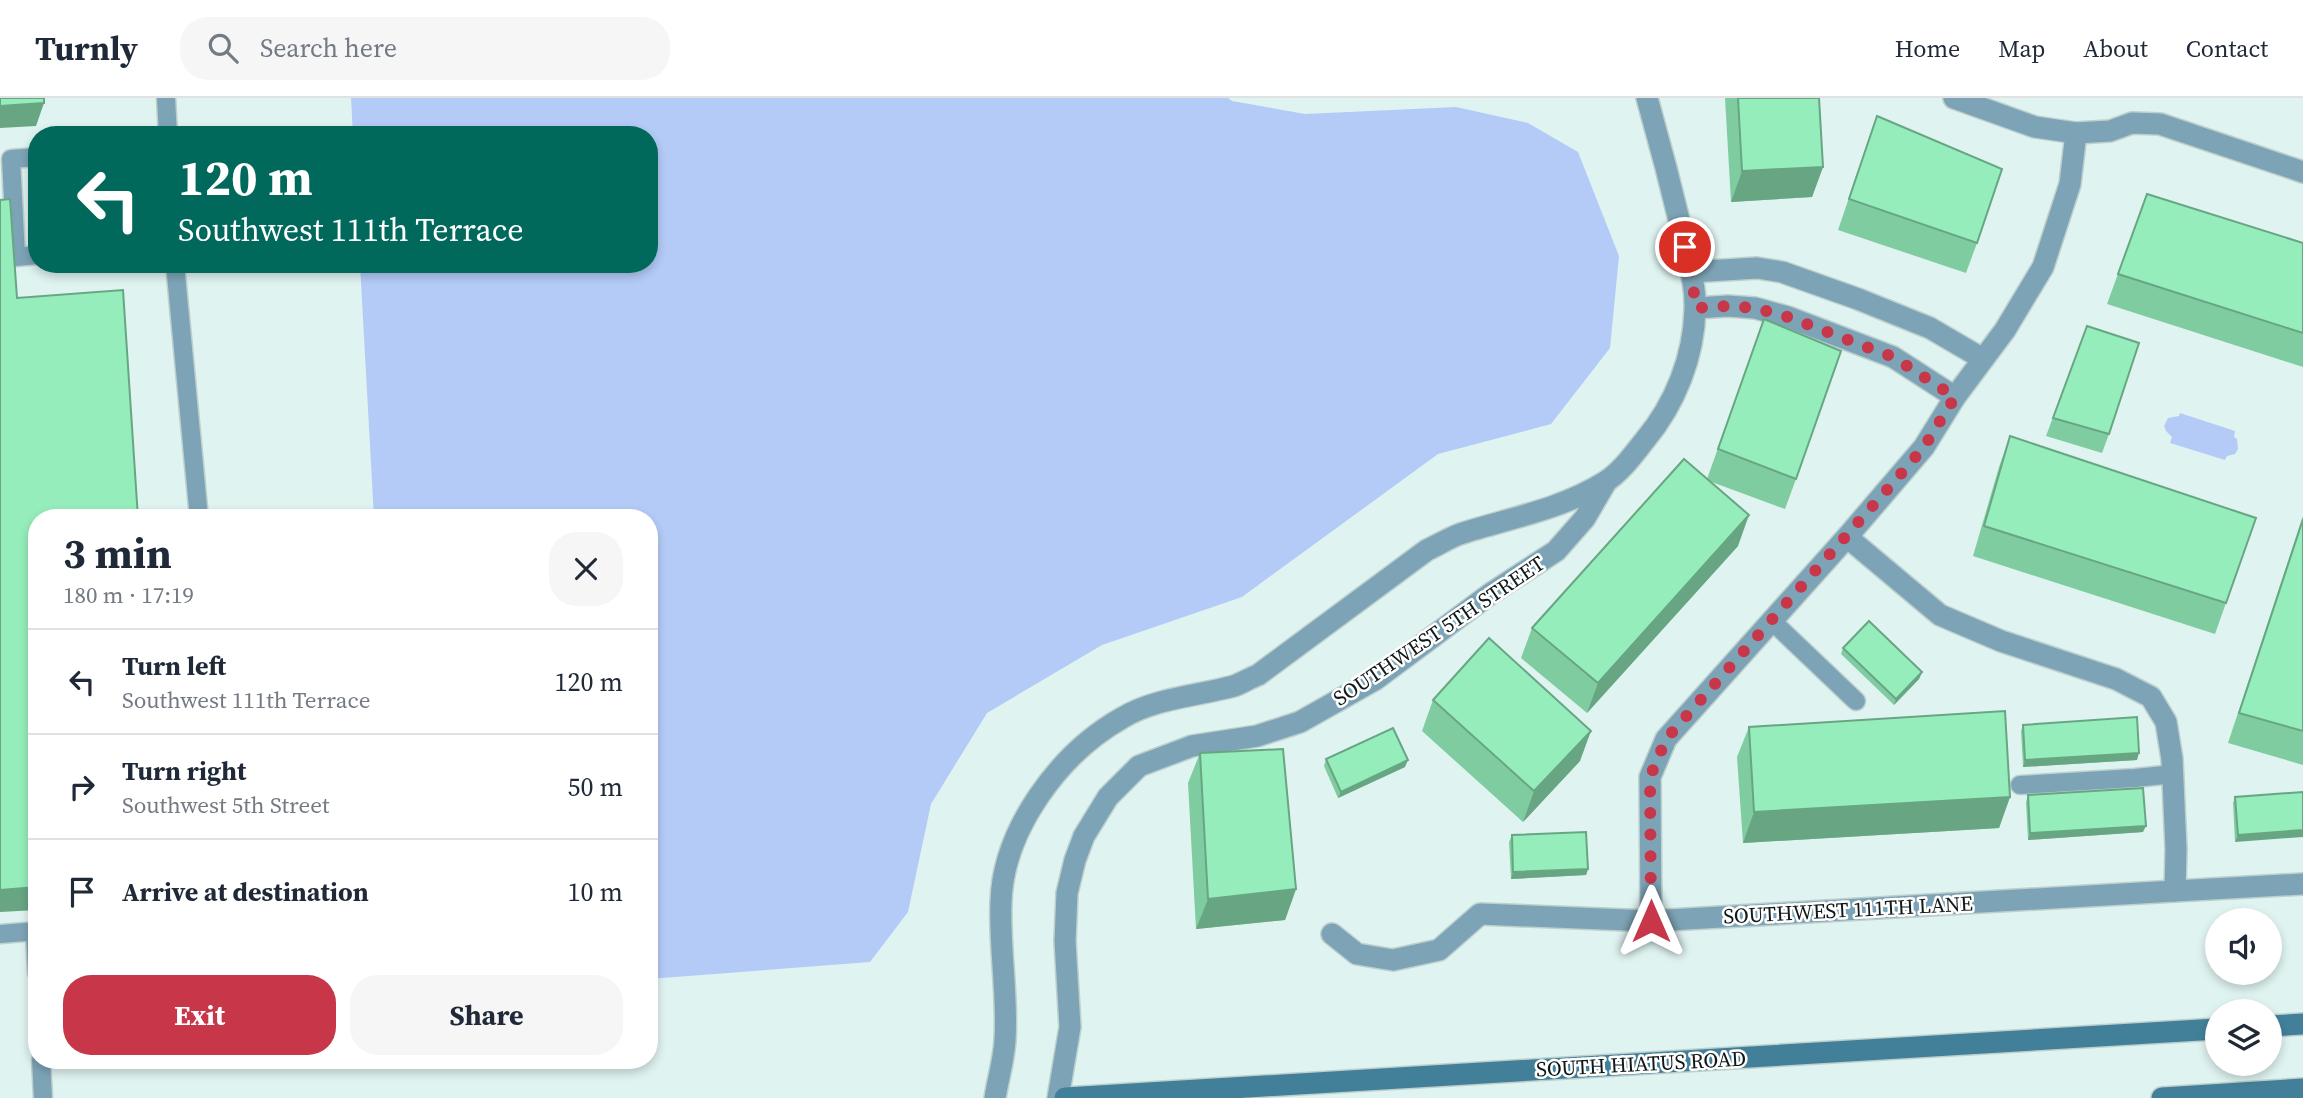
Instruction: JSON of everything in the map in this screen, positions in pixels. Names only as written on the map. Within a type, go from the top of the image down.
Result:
[{"type":"main road","points":[[2282,1025],[2303,1024]]},
{"type":"main road","name":"SOUTH HIATUS ROAD","points":[[1065,1098],[2205,1030]]},
{"type":"main road","points":[[2162,1098],[2303,1089]]},
{"type":"street","name":"SOUTHWEST 5TH STREET","points":[[1058,1098],[1070,1027],[1065,941],[1067,893],[1084,836],[1108,797],[1139,766],[1192,746],[1257,736],[1300,722],[1376,679],[1490,594],[1556,551],[1585,519],[1606,482],[1652,432],[1675,395],[1690,349],[1696,308],[1691,272],[1647,98]]},
{"type":"street","points":[[1954,98],[2035,127],[2076,133],[2110,131],[2132,123],[2160,124],[2303,172]]},
{"type":"street","points":[[1651,921],[1650,777],[1666,739],[1924,447],[1955,397],[2005,330],[2043,267],[2070,184],[2076,133]]},
{"type":"street","points":[[1691,272],[1757,268],[1782,272],[1930,328],[1983,359]]},
{"type":"street","points":[[1696,308],[1755,308],[1788,317],[1893,357],[1955,397]]},
{"type":"street","name":"SOUTHWEST 5TH STREET","points":[[995,1098],[1005,1040],[1001,901],[1004,877],[1025,820],[1041,792],[1063,763],[1122,717],[1149,706],[1236,685],[1258,675],[1427,550],[1458,535],[1556,505],[1606,482]]},
{"type":"street","points":[[1847,537],[1940,615],[2001,641],[2116,679],[2151,697],[2166,723],[2174,774],[2175,891]]},
{"type":"street","name":"SOUTHWEST 111TH LANE","points":[[1332,934],[1357,954],[1393,960],[1438,950],[1480,914],[1651,921],[2303,884]]},
{"type":"lane","points":[[166,98],[168,126]]},
{"type":"lane","points":[[28,158],[11,159],[16,257],[28,256]]},
{"type":"lane","points":[[176,273],[198,509]]},
{"type":"lane","points":[[1772,621],[1856,701]]},
{"type":"lane","points":[[2020,785],[2135,779],[2174,774]]},
{"type":"lane","points":[[0,934],[28,932]]},
{"type":"lane","points":[[41,1069],[43,1098]]},
{"type":"water","points":[[351,98],[1228,98],[1232,101],[1305,114],[1456,107],[1528,123],[1578,152],[1619,256],[1610,348],[1551,424],[1438,454],[1242,597],[1102,645],[987,713],[931,804],[908,912],[870,962],[658,978],[658,509],[374,509],[360,273],[658,273],[658,126],[353,126]]},
{"type":"water","points":[[2180,413],[2235,431],[2238,449],[2235,454],[2227,456],[2225,460],[2170,443],[2172,437],[2164,426],[2168,418],[2179,416]]},
{"type":"building","points":[[0,98],[44,98],[44,103],[0,106]]},
{"type":"building","points":[[1738,98],[1819,98],[1823,167],[1742,171]]},
{"type":"building","points":[[1877,116],[2002,169],[1977,243],[1849,199]]},
{"type":"building","points":[[2147,194],[2303,243],[2303,333],[2118,274]]},
{"type":"building","points":[[10,199],[17,298],[123,290],[137,509],[28,509],[28,888],[0,890],[0,200]]},
{"type":"building","points":[[1764,319],[1841,351],[1796,479],[1718,449]]},
{"type":"building","points":[[2087,326],[2139,343],[2109,434],[2053,418]]},
{"type":"building","points":[[2010,436],[2256,518],[2226,603],[1984,526]]},
{"type":"building","points":[[1684,459],[1749,515],[1598,683],[1532,628]]},
{"type":"building","points":[[2303,519],[2303,731],[2239,713]]},
{"type":"building","points":[[1869,621],[1922,672],[1896,699],[1843,648]]},
{"type":"building","points":[[1489,638],[1591,731],[1534,791],[1433,700]]},
{"type":"building","points":[[2005,711],[2010,797],[1754,812],[1749,727]]},
{"type":"building","points":[[2137,717],[2139,753],[2025,760],[2023,725]]},
{"type":"building","points":[[1393,728],[1408,760],[1341,792],[1326,759]]},
{"type":"building","points":[[1283,749],[1296,889],[1208,899],[1200,753]]},
{"type":"building","points":[[2143,788],[2146,826],[2030,833],[2028,795]]},
{"type":"building","points":[[2303,792],[2303,830],[2238,835],[2235,797]]},
{"type":"building","points":[[1586,832],[1588,869],[1513,872],[1512,835]]},
{"type":"route","points":[[1651,921],[1650,777],[1666,739],[1924,447],[1955,397],[1893,357],[1788,317],[1755,308],[1696,308],[1685,247]]}]
